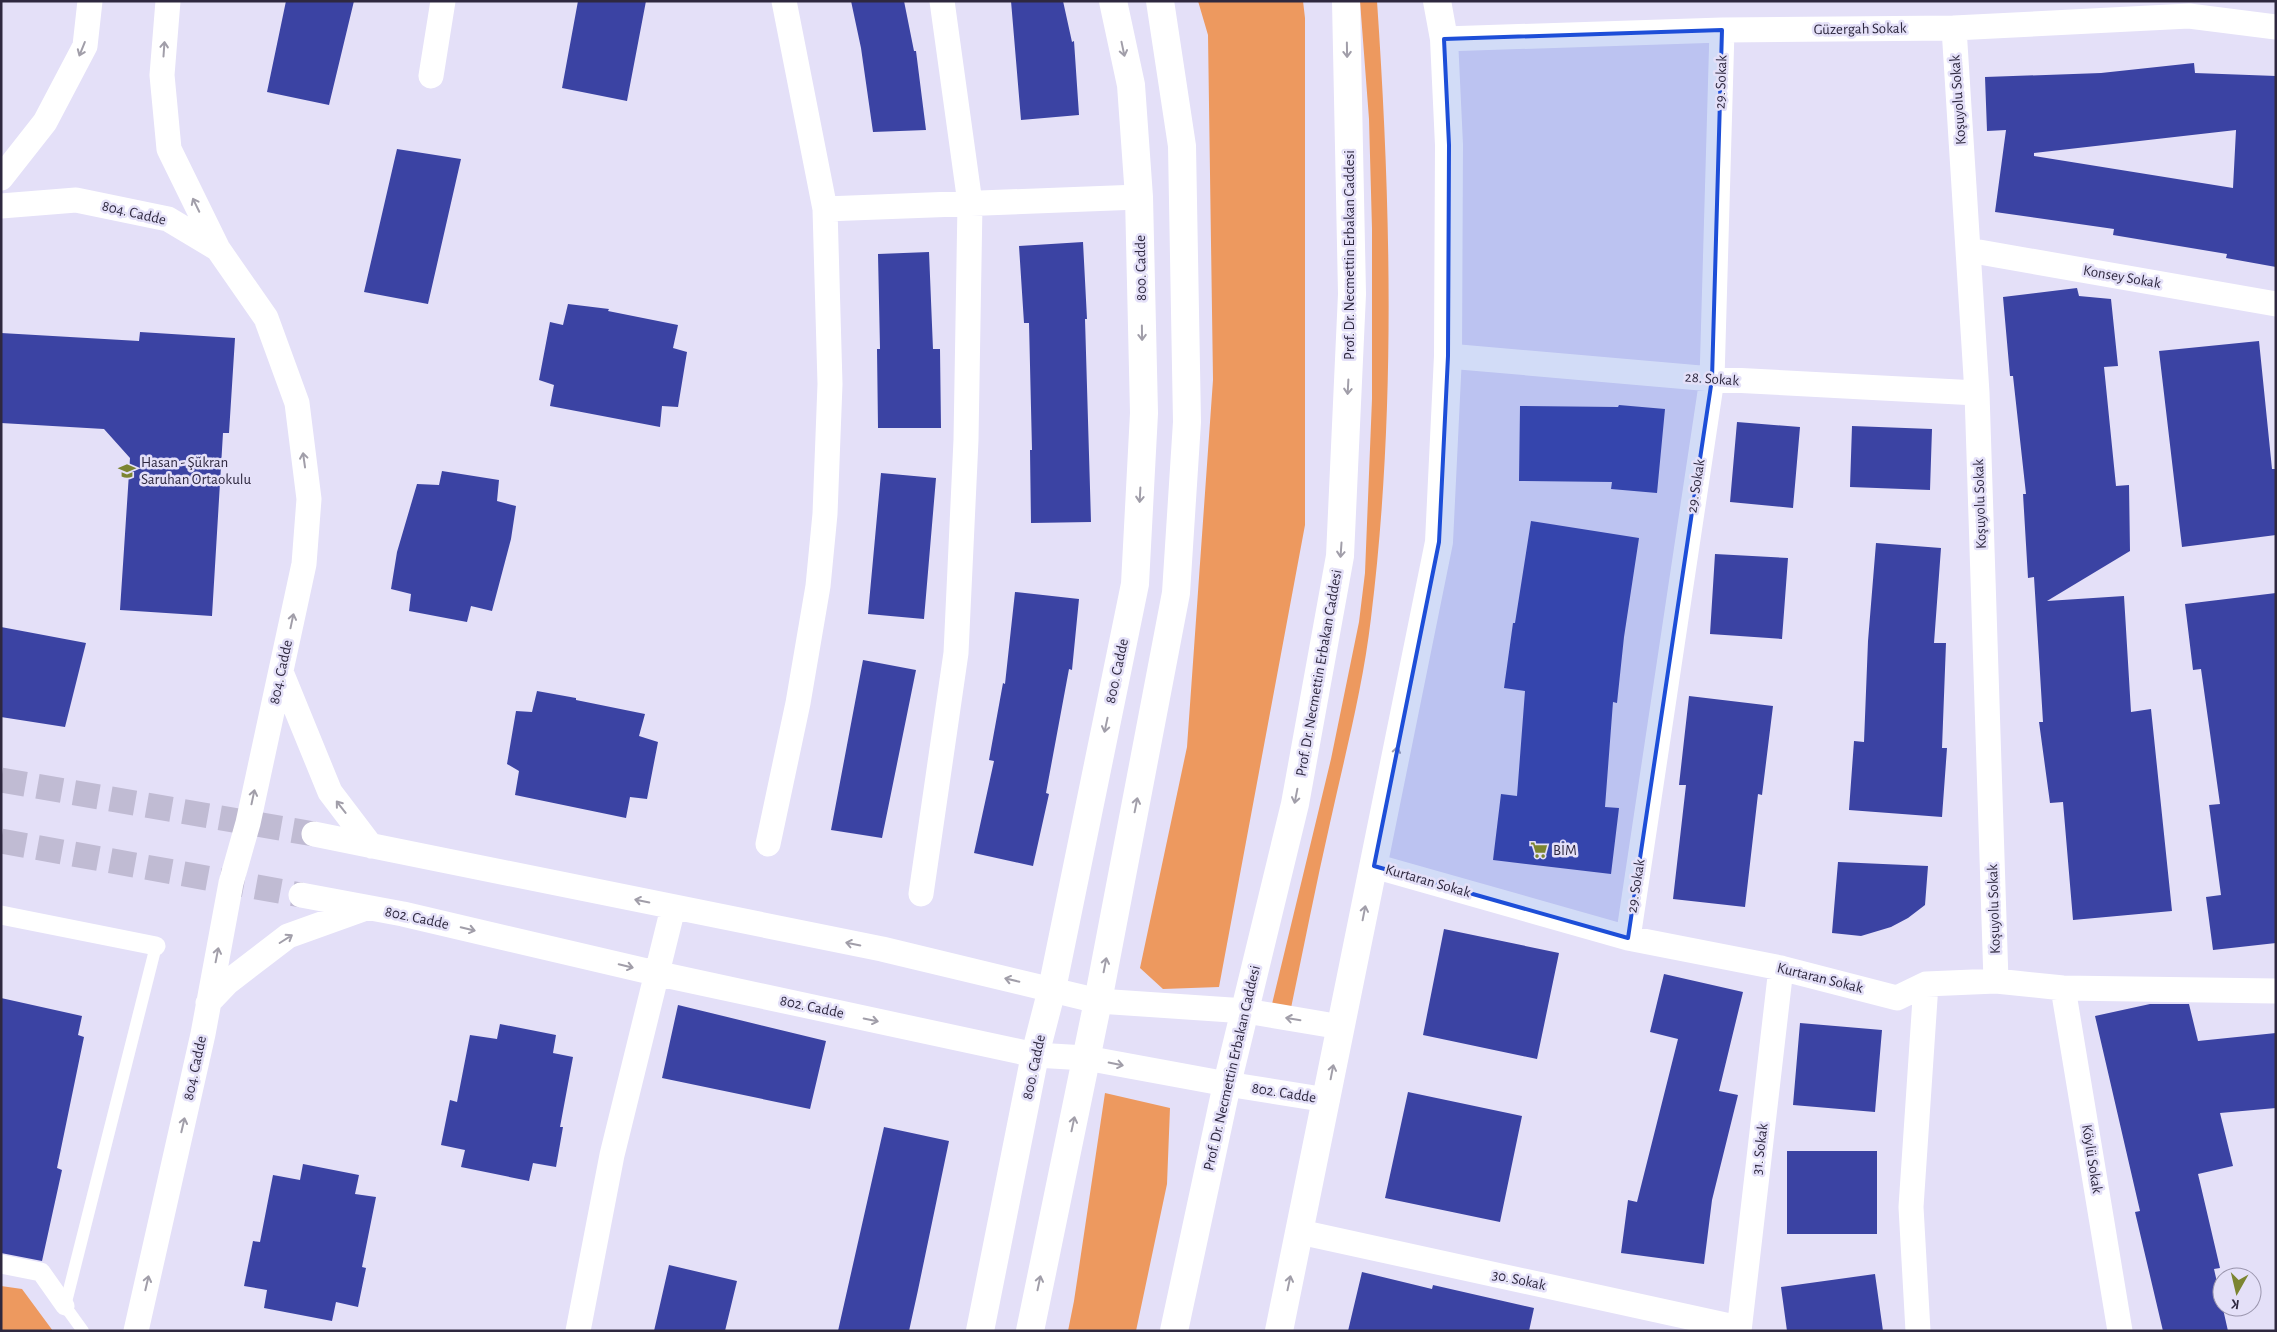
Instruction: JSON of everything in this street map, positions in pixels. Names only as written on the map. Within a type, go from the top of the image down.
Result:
[{"type":"main road","name":"800. Cadde","points":[[980,1331],[1035,1055],[1052,989],[1135,584],[1144,413],[1139,197],[1131,85],[1113,1]]},
{"type":"main road","points":[[1030,1331],[1098,1001],[1176,593],[1187,412],[1182,146],[1160,1]]},
{"type":"main road","name":"Prof. Dr. Necmettin Erbakan Caddesi","points":[[1174,1331],[1227,1084],[1295,804],[1340,556],[1352,294],[1346,1]]},
{"type":"main road","points":[[1279,1331],[1439,542],[1448,356],[1449,145],[1444,39],[1437,1]]},
{"type":"street","points":[[1,178],[45,122],[85,46],[90,1]]},
{"type":"street","points":[[168,1],[162,74],[168,149],[218,249]]},
{"type":"street","points":[[431,76],[443,1]]},
{"type":"street","points":[[768,844],[798,703],[818,586],[825,514],[830,384],[825,209],[784,1]]},
{"type":"street","points":[[921,894],[956,654],[966,440],[970,203],[942,1]]},
{"type":"street","name":"Güzergah Sokak","points":[[1444,39],[1722,30],[1954,28],[2189,16],[2276,27]]},
{"type":"street","name":"Koşuyolu Sokak","points":[[1954,28],[1977,393],[1996,982]]},
{"type":"street","name":"29. Sokak","points":[[1628,938],[1712,379],[1722,30]]},
{"type":"street","points":[[825,209],[1139,197]]},
{"type":"street","name":"804. Cadde","points":[[1,206],[76,200],[168,219],[218,249],[266,318],[297,403],[310,499],[304,564],[248,823],[231,882],[203,1034],[136,1331]]},
{"type":"street","name":"Konsey Sokak","points":[[1968,250],[2276,304]]},
{"type":"street","name":"28. Sokak","points":[[1448,356],[1712,379],[1977,393]]},
{"type":"street","points":[[281,672],[330,792],[371,846]]},
{"type":"street","points":[[314,834],[882,949],[1098,1001],[1246,1011],[1341,1027]]},
{"type":"street","name":"Kurtaran Sokak","points":[[1374,866],[1628,938],[1781,968],[1897,998],[1926,984],[1996,982],[2063,988],[2276,991]]},
{"type":"street","name":"802. Cadde","points":[[300,895],[403,914],[655,973],[1035,1055],[1086,1058],[1327,1100]]},
{"type":"street","points":[[208,1003],[228,982],[288,936],[368,908]]},
{"type":"street","points":[[578,1331],[612,1155],[655,973],[673,908]]},
{"type":"street","points":[[1,915],[156,946]]},
{"type":"street","name":"31. Sokak","points":[[1739,1330],[1781,968]]},
{"type":"street","points":[[1918,1331],[1911,1206],[1926,984]]},
{"type":"street","name":"Köylü Sokak","points":[[2063,988],[2120,1331]]},
{"type":"street","name":"30. Sokak","points":[[1300,1232],[1739,1330]]},
{"type":"street","points":[[1,1264],[41,1272],[65,1306]]},
{"type":"lane","points":[[82,1331],[65,1306],[156,946]]},
{"type":"highlighted area","points":[[1722,30],[1712,379],[1628,938],[1374,866],[1439,542],[1448,356],[1449,145],[1444,39]]},
{"type":"shaded area","points":[[1198,1],[1303,1],[1305,18],[1305,525],[1219,987],[1163,989],[1140,968],[1187,747],[1213,380],[1208,35]]},
{"type":"shaded area","points":[[1360,1],[1377,1],[1388,232],[1388,387],[1379,542],[1368,644],[1291,1008],[1272,1004],[1331,759],[1359,622],[1365,573],[1372,399],[1372,229],[1369,119]]},
{"type":"shaded area","points":[[1105,1093],[1170,1108],[1167,1184],[1136,1331],[1068,1331],[1074,1301]]},
{"type":"shaded area","points":[[1,1286],[22,1289],[53,1331],[1,1331]]},
{"type":"building","points":[[286,1],[354,1],[329,105],[267,92]]},
{"type":"building","points":[[578,1],[646,1],[627,101],[562,88]]},
{"type":"building","points":[[851,1],[904,1],[914,51],[916,51],[926,130],[873,132],[861,48]]},
{"type":"building","points":[[1011,1],[1063,1],[1072,42],[1074,41],[1079,115],[1021,120]]},
{"type":"building","points":[[2194,63],[2195,73],[2276,76],[2276,267],[2226,258],[2227,254],[2113,235],[2114,229],[1995,212],[2006,130],[1987,131],[1985,77],[2101,73]],"holes":[[[2236,130],[2233,188],[2034,156],[2034,153]]]},
{"type":"building","points":[[397,149],[461,159],[428,304],[364,292]]},
{"type":"building","points":[[1083,242],[1087,319],[1085,319],[1091,522],[1031,523],[1030,450],[1032,450],[1029,323],[1024,323],[1019,246]]},
{"type":"building","points":[[929,252],[933,349],[940,349],[941,428],[878,428],[877,349],[880,349],[878,254]]},
{"type":"building","points":[[2077,288],[2079,296],[2111,299],[2118,366],[2104,367],[2116,486],[2129,485],[2130,551],[2047,601],[2124,596],[2131,712],[2151,709],[2172,911],[2073,920],[2063,802],[2050,803],[2039,722],[2043,722],[2034,577],[2028,578],[2023,494],[2026,494],[2013,376],[2010,376],[2003,297]]},
{"type":"building","points":[[568,304],[609,309],[608,311],[678,325],[673,348],[687,352],[678,407],[662,406],[660,427],[550,406],[554,385],[539,380],[550,322],[563,325]]},
{"type":"building","points":[[140,332],[235,338],[229,433],[223,433],[212,616],[120,610],[130,458],[104,429],[1,423],[1,333],[139,341]]},
{"type":"building","points":[[2259,341],[2272,469],[2276,469],[2276,535],[2182,547],[2159,351]]},
{"type":"building","points":[[1619,405],[1665,409],[1657,493],[1611,489],[1612,482],[1519,481],[1520,406],[1618,407]]},
{"type":"building","points":[[1737,422],[1800,427],[1793,508],[1730,502]]},
{"type":"building","points":[[1852,426],[1932,429],[1930,490],[1850,487]]},
{"type":"building","points":[[442,471],[499,480],[497,501],[516,506],[511,539],[492,611],[471,606],[467,622],[409,611],[411,594],[391,589],[397,552],[417,484],[439,485]]},
{"type":"building","points":[[881,473],[936,478],[924,619],[868,614]]},
{"type":"building","points":[[1531,521],[1639,538],[1624,637],[1617,703],[1613,702],[1605,807],[1619,808],[1611,874],[1493,860],[1501,794],[1517,796],[1525,691],[1504,688]]},
{"type":"building","points":[[1876,543],[1941,548],[1934,643],[1946,643],[1942,748],[1947,748],[1942,817],[1849,810],[1854,741],[1864,742],[1868,641]]},
{"type":"building","points":[[1715,554],[1788,558],[1782,639],[1710,634]]},
{"type":"building","points":[[1015,592],[1079,599],[1072,670],[1069,669],[1046,793],[1049,794],[1033,866],[974,853],[994,761],[989,760],[1003,683],[1005,684]]},
{"type":"building","points":[[2276,593],[2276,943],[2213,950],[2206,897],[2221,895],[2209,805],[2220,804],[2201,669],[2193,670],[2185,604]]},
{"type":"building","points":[[1,627],[86,643],[65,727],[1,717]]},
{"type":"building","points":[[863,660],[916,670],[882,838],[831,830]]},
{"type":"building","points":[[537,691],[645,714],[639,736],[658,742],[647,799],[630,797],[626,818],[515,795],[519,771],[507,764],[516,711],[532,712]]},
{"type":"building","points":[[1689,696],[1773,706],[1762,795],[1758,794],[1745,907],[1673,899],[1686,785],[1679,785]]},
{"type":"building","points":[[1838,862],[1928,866],[1925,905],[1908,918],[1891,927],[1861,936],[1832,933]]},
{"type":"building","points":[[1444,929],[1559,953],[1537,1059],[1423,1035]]},
{"type":"building","points":[[1664,974],[1743,992],[1719,1091],[1738,1095],[1712,1200],[1704,1264],[1621,1253],[1628,1200],[1637,1202],[1678,1039],[1650,1032]]},
{"type":"building","points":[[1,998],[82,1016],[78,1035],[84,1037],[57,1168],[62,1170],[42,1261],[1,1253]]},
{"type":"building","points":[[2150,1004],[2189,1004],[2198,1041],[2276,1033],[2276,1108],[2220,1113],[2233,1166],[2198,1174],[2220,1267],[2212,1267],[2212,1317],[2225,1317],[2228,1331],[2163,1331],[2135,1212],[2140,1211],[2095,1016]]},
{"type":"building","points":[[678,1005],[826,1041],[810,1109],[662,1078]]},
{"type":"building","points":[[1800,1023],[1882,1030],[1875,1112],[1793,1105]]},
{"type":"building","points":[[500,1024],[556,1035],[553,1053],[573,1057],[560,1127],[563,1127],[556,1167],[533,1163],[529,1181],[461,1167],[465,1150],[441,1145],[450,1100],[457,1102],[470,1035],[497,1039]]},
{"type":"building","points":[[1408,1092],[1522,1116],[1500,1222],[1385,1198]]},
{"type":"building","points":[[884,1127],[949,1141],[909,1331],[838,1331]]},
{"type":"building","points":[[1787,1151],[1877,1151],[1877,1234],[1787,1234]]},
{"type":"building","points":[[303,1164],[359,1175],[355,1194],[376,1197],[362,1267],[366,1268],[358,1307],[336,1302],[332,1321],[264,1308],[267,1290],[244,1286],[253,1241],[260,1242],[273,1175],[300,1180]]},
{"type":"building","points":[[669,1265],[737,1281],[725,1331],[654,1331]]},
{"type":"building","points":[[1362,1272],[1432,1289],[1433,1285],[1534,1308],[1529,1331],[1348,1331]]},
{"type":"building","points":[[1875,1274],[1883,1331],[1787,1331],[1781,1287]]},
{"type":"tunnel","points":[[1,780],[314,834]]},
{"type":"tunnel","points":[[1,841],[301,895]]},
{"type":"place","name":"Hasan - Şükran Saruhan Ortaokulu","points":[[127,471]]},
{"type":"place","name":"BİM","points":[[1539,850]]}]
